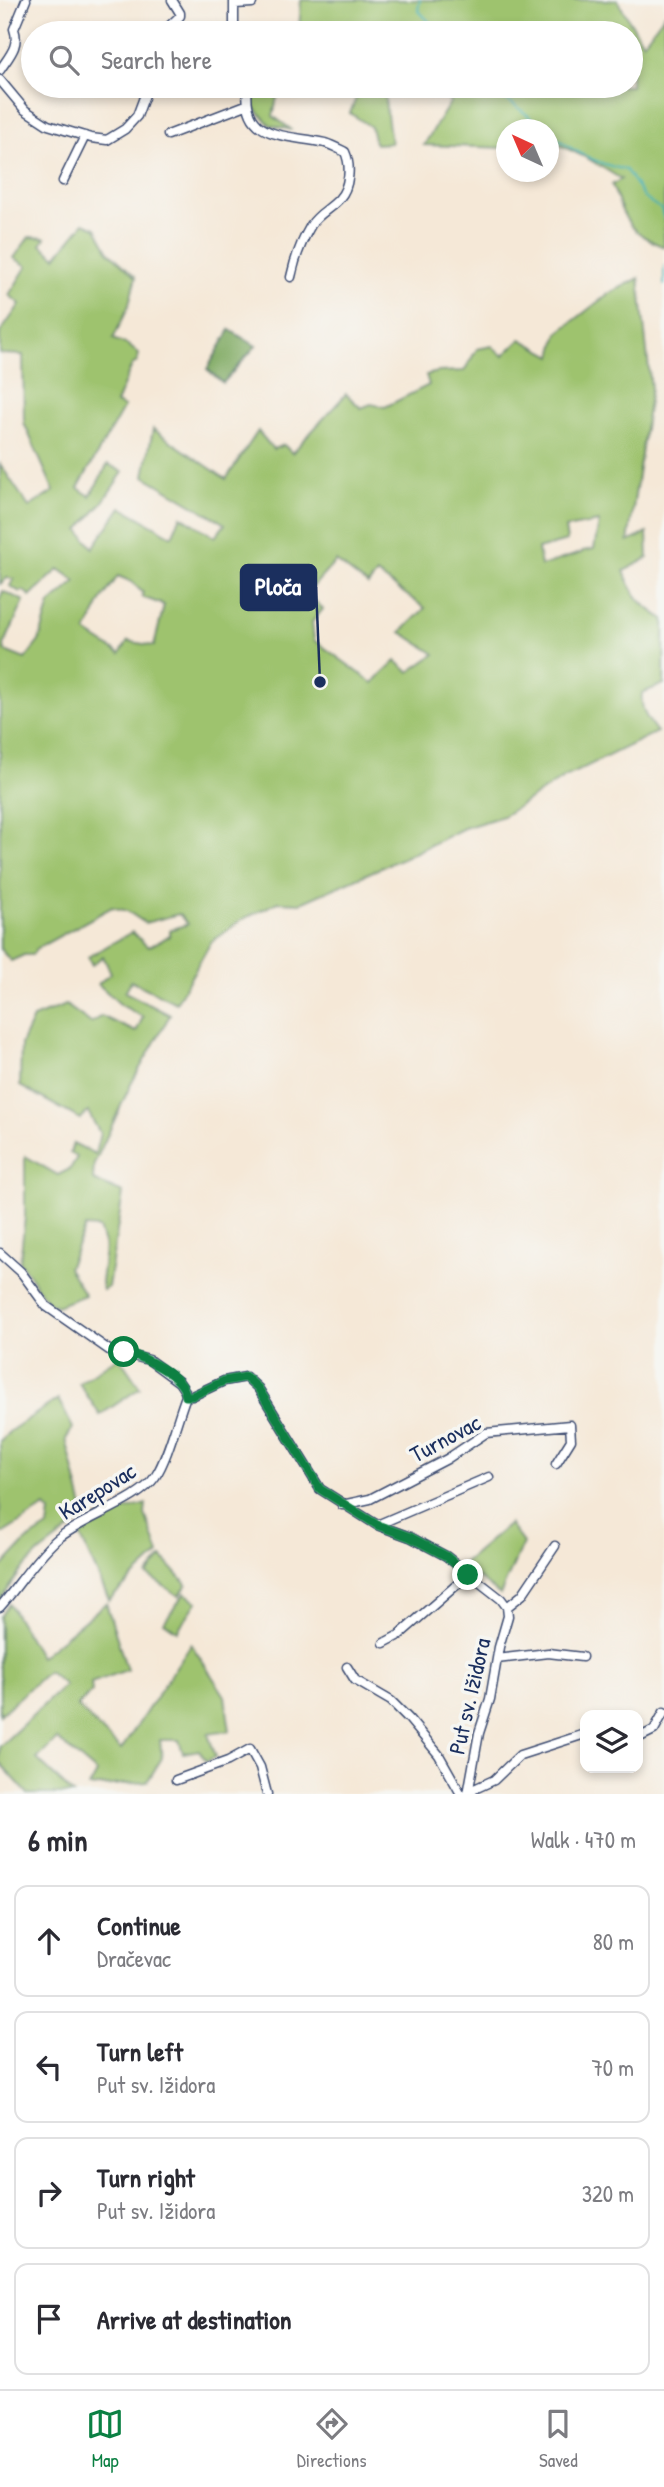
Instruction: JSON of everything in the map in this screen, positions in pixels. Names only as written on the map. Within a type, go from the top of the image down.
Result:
[{"type":"street","points":[[0,70],[16,46],[14,29],[26,0]]},
{"type":"street","points":[[172,0],[180,13],[175,21]]},
{"type":"street","points":[[234,21],[235,2],[251,3]]},
{"type":"street","points":[[0,80],[25,110],[48,125],[107,140],[125,129],[137,116],[144,98]]},
{"type":"street","points":[[247,98],[246,105],[255,122],[264,129],[288,138],[326,143],[345,152],[350,163],[341,197],[312,223],[301,242],[291,277]]},
{"type":"street","points":[[169,135],[246,105]]},
{"type":"street","points":[[63,181],[85,136]]},
{"type":"street","points":[[0,1253],[12,1262],[46,1306],[109,1350],[149,1360],[179,1382],[186,1394],[192,1396],[224,1381],[246,1377],[258,1388],[320,1489],[377,1525],[410,1537],[446,1556],[507,1607],[523,1595],[555,1546]]},
{"type":"street","name":"Karepovac","points":[[0,1607],[23,1576],[56,1540],[144,1490],[156,1476],[186,1394]]},
{"type":"street","name":"Turnovac","points":[[342,1505],[370,1499],[447,1459],[486,1433],[570,1425],[571,1440],[556,1464]]},
{"type":"street","points":[[377,1525],[489,1477]]},
{"type":"street","points":[[384,1643],[399,1635],[468,1575]]},
{"type":"street","name":"Put sv. Ižidora","points":[[466,1793],[490,1699],[508,1616],[507,1607]]},
{"type":"street","points":[[498,1659],[548,1653],[582,1657]]},
{"type":"street","points":[[347,1667],[355,1680],[391,1701],[409,1719],[466,1793],[494,1780],[520,1755],[580,1736]]},
{"type":"street","points":[[643,1736],[654,1730],[664,1712]]},
{"type":"street","points":[[176,1780],[228,1761],[250,1749],[260,1767],[267,1794]]},
{"type":"green space","points":[[301,0],[617,0],[630,21],[300,21]]},
{"type":"green space","points":[[664,15],[664,247],[635,230],[624,216],[612,185],[621,179],[559,145],[559,119],[496,119],[496,148],[424,145],[451,101],[445,98],[643,98],[643,43]]},
{"type":"green space","points":[[252,98],[277,98],[273,116],[292,130],[270,125],[252,105]]},
{"type":"green space","points":[[356,98],[385,98],[391,143],[375,144],[371,127],[350,113]]},
{"type":"green space","points":[[84,223],[96,228],[109,252],[136,277],[128,308],[113,339],[128,345],[139,354],[137,362],[132,365],[116,403],[124,407],[78,488],[90,496],[108,464],[123,472],[79,530],[93,548],[121,507],[172,536],[181,516],[215,537],[225,524],[144,476],[153,429],[226,479],[258,431],[273,449],[284,445],[292,453],[346,394],[361,408],[371,404],[385,407],[429,385],[426,375],[464,371],[477,349],[492,346],[503,356],[521,339],[552,356],[558,333],[608,294],[639,278],[651,388],[628,542],[647,533],[648,558],[624,571],[639,600],[664,619],[664,684],[642,693],[645,714],[657,732],[565,777],[503,816],[464,828],[301,903],[278,902],[241,920],[211,942],[176,1003],[131,981],[125,992],[170,1015],[131,1084],[94,1164],[93,1180],[123,1193],[108,1287],[103,1290],[101,1283],[105,1247],[99,1228],[85,1227],[68,1268],[85,1295],[57,1306],[48,1303],[20,1262],[25,1217],[25,1156],[58,1175],[70,1169],[77,1157],[70,1153],[73,1143],[95,1154],[100,1133],[88,1112],[80,1119],[20,1086],[21,1044],[33,1018],[66,1005],[91,1023],[101,1016],[136,1032],[143,1017],[121,1005],[98,984],[111,973],[103,956],[92,965],[88,957],[132,932],[148,947],[170,936],[170,930],[188,924],[179,914],[145,923],[127,911],[112,907],[36,949],[32,955],[24,955],[11,961],[0,949],[0,598],[3,591],[24,601],[4,645],[5,651],[25,659],[39,641],[50,604],[76,581],[59,569],[30,596],[23,590],[20,592],[10,586],[14,579],[7,578],[0,584],[0,464],[29,507],[54,491],[24,423],[23,355],[0,354],[0,333],[20,304],[9,295],[27,266],[14,258],[29,237],[45,238],[41,245],[56,257]],"holes":[[[599,522],[594,549],[541,566],[538,549],[567,541],[565,528]],[[336,561],[368,585],[377,574],[425,608],[401,632],[435,654],[409,672],[396,661],[373,683],[314,640],[312,622],[323,609],[307,593]],[[118,576],[132,582],[143,593],[142,597],[164,605],[154,646],[128,641],[120,654],[86,632],[101,601]]]},
{"type":"green space","points":[[230,330],[256,346],[223,383],[207,369]]},
{"type":"green space","points":[[119,1357],[140,1388],[100,1415],[79,1383]]},
{"type":"green space","points":[[58,1399],[73,1428],[66,1439],[83,1508],[89,1515],[39,1553],[21,1571],[0,1601],[0,1569],[26,1541],[48,1527],[50,1512],[45,1507],[2,1534],[0,1441],[10,1431]]},
{"type":"green space","points":[[146,1504],[145,1514],[159,1554],[109,1600],[79,1533],[100,1517]]},
{"type":"green space","points":[[509,1524],[523,1543],[500,1595],[462,1564]]},
{"type":"green space","points":[[162,1557],[187,1585],[179,1596],[147,1575]]},
{"type":"green space","points":[[185,1593],[197,1602],[177,1631],[164,1622]]},
{"type":"green space","points":[[9,1603],[40,1657],[106,1603],[127,1670],[91,1683],[92,1692],[77,1706],[121,1750],[191,1644],[225,1696],[230,1731],[208,1734],[216,1757],[206,1761],[199,1750],[183,1753],[179,1740],[160,1740],[162,1758],[147,1782],[89,1787],[97,1773],[57,1739],[37,1759],[73,1794],[28,1794],[0,1763],[0,1746],[65,1685],[48,1671],[0,1715],[0,1617]]},
{"type":"waterway","points":[[420,0],[418,10],[429,21]]},
{"type":"waterway","points":[[502,98],[533,119]]},
{"type":"waterway","points":[[559,139],[585,155],[626,170],[644,198],[661,209],[664,219]]},
{"type":"waterway","points":[[664,266],[664,285]]},
{"type":"place","name":"Ploča","points":[[320,682]]},
{"type":"route","points":[[124,1352],[149,1360],[179,1382],[186,1391],[186,1396],[192,1396],[224,1381],[246,1377],[258,1388],[320,1489],[377,1525],[410,1537],[446,1556],[468,1575]]}]
